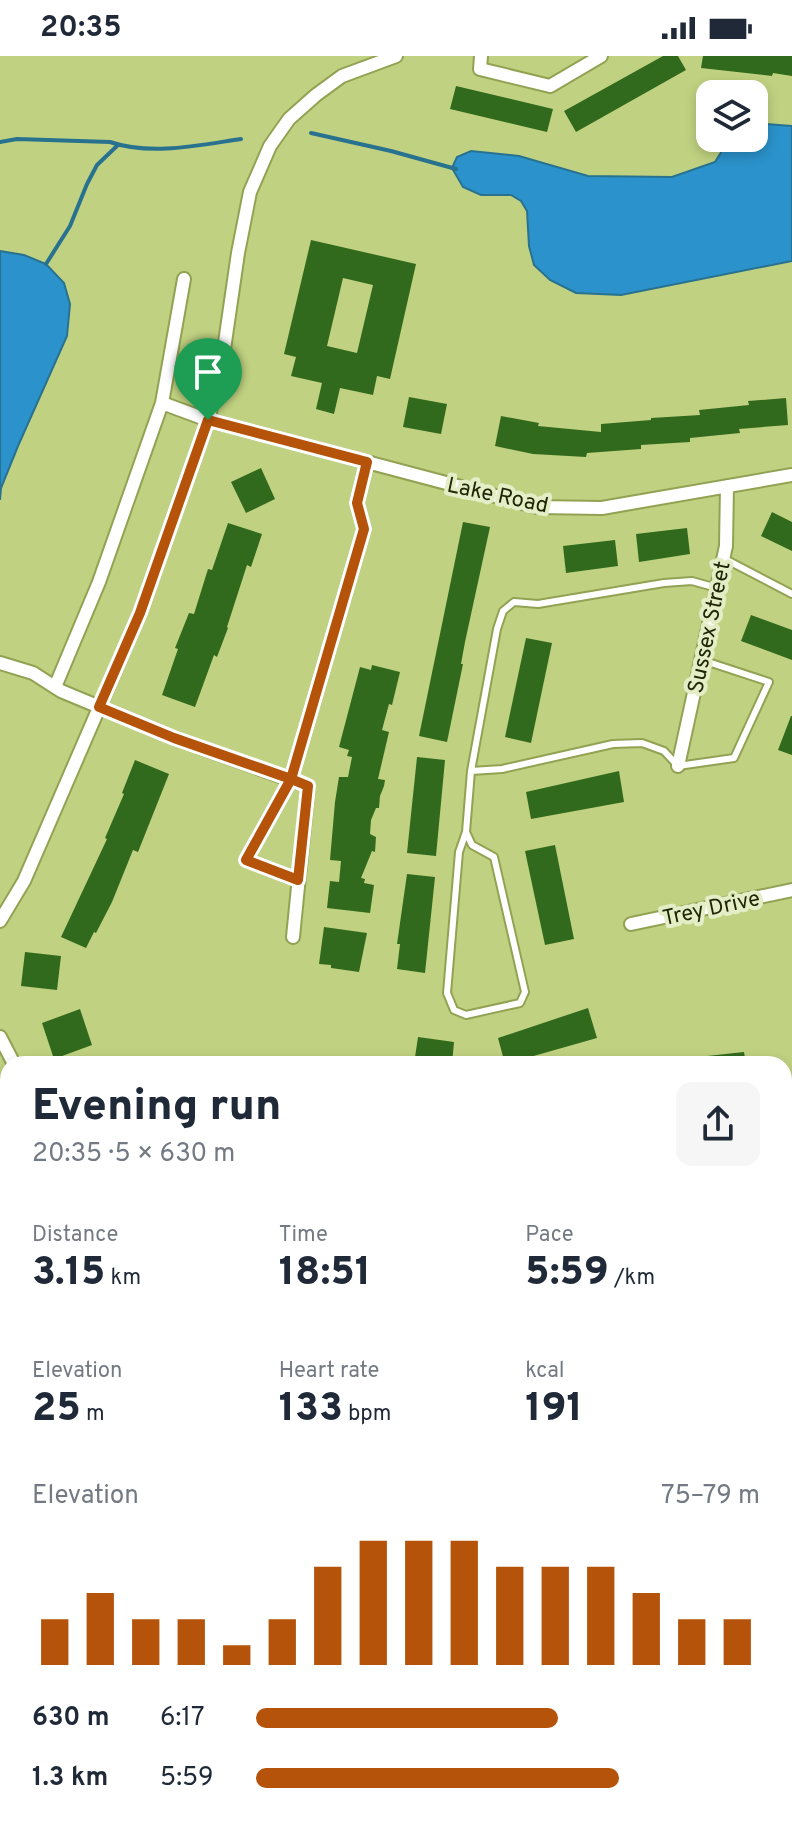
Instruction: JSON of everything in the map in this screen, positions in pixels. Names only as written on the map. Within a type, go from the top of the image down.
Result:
[{"type":"street","points":[[0,921],[24,881],[140,613],[208,420],[222,363],[250,192],[270,146],[289,119],[342,76],[396,56]]},
{"type":"street","points":[[481,56],[480,69],[550,86],[601,56]]},
{"type":"street","points":[[55,687],[99,582],[162,403],[184,279]]},
{"type":"street","name":"Lake Road","points":[[162,403],[208,420],[537,507],[602,508],[792,475]]},
{"type":"street","points":[[298,880],[246,860],[291,779],[364,529],[357,503],[367,462]]},
{"type":"street","name":"Sussex Street","points":[[678,766],[726,546],[727,486]]},
{"type":"street","points":[[0,663],[33,673],[55,687],[174,738],[308,786],[293,937]]},
{"type":"street","name":"Trey Drive","points":[[631,924],[792,890]]},
{"type":"street","points":[[0,1037],[10,1056]]},
{"type":"lane","points":[[723,558],[792,594]]},
{"type":"lane","points":[[466,832],[472,845],[494,857],[525,992],[520,1003],[466,1015],[454,1010],[447,993],[459,852],[466,832],[471,771],[503,611],[514,602],[538,604],[664,583],[692,581],[717,588]]},
{"type":"lane","points":[[471,771],[502,769],[613,744],[642,743],[664,751],[678,766],[734,758],[769,682],[701,660]]},
{"type":"water","points":[[768,124],[792,126],[792,261],[621,295],[576,293],[550,280],[534,265],[529,246],[527,211],[521,201],[511,195],[481,195],[463,187],[452,168],[457,157],[471,151],[519,156],[588,176],[672,177],[715,162],[721,152],[768,152]]},
{"type":"water","points":[[0,251],[24,255],[46,264],[64,283],[70,304],[67,336],[18,446],[1,488],[0,500]]},
{"type":"building","points":[[663,56],[678,56],[686,70],[576,132],[564,111]]},
{"type":"building","points":[[703,56],[792,56],[792,76],[701,68]]},
{"type":"building","points":[[456,86],[553,109],[547,132],[450,109]]},
{"type":"building","points":[[311,240],[416,264],[390,379],[377,376],[373,395],[340,388],[334,414],[316,409],[322,383],[291,376],[296,357],[284,354]],"holes":[[[343,278],[373,285],[357,353],[327,346]]]},
{"type":"building","points":[[409,397],[447,404],[441,434],[403,427]]},
{"type":"building","points":[[786,398],[788,425],[739,429],[740,433],[690,438],[690,442],[641,445],[641,449],[587,453],[586,457],[533,454],[495,446],[501,416],[539,423],[538,426],[601,432],[601,424],[700,415],[699,410]]},
{"type":"building","points":[[261,468],[275,499],[246,513],[231,482]]},
{"type":"building","points":[[772,512],[792,522],[792,551],[761,536]]},
{"type":"building","points":[[463,522],[490,527],[447,742],[419,736]]},
{"type":"building","points":[[228,523],[262,534],[251,567],[247,565],[228,628],[217,657],[214,655],[195,707],[162,695],[178,649],[175,648],[189,613],[194,614],[208,569],[212,570]]},
{"type":"building","points":[[687,528],[690,554],[639,562],[636,534]]},
{"type":"building","points":[[615,540],[618,566],[566,573],[563,546]]},
{"type":"building","points":[[751,615],[792,630],[792,660],[741,641]]},
{"type":"building","points":[[526,638],[552,643],[531,743],[505,737]]},
{"type":"building","points":[[372,665],[400,672],[382,730],[389,732],[378,779],[385,780],[384,786],[379,808],[376,808],[371,820],[370,834],[376,837],[375,852],[372,851],[361,878],[365,879],[364,883],[374,885],[370,913],[327,908],[330,881],[339,882],[341,861],[330,860],[339,777],[348,777],[352,757],[347,756],[349,750],[339,747],[360,667],[371,670]]},
{"type":"building","points":[[792,716],[792,755],[778,750]]},
{"type":"building","points":[[417,757],[445,760],[436,856],[407,853]]},
{"type":"building","points":[[135,760],[169,774],[138,852],[133,850],[112,902],[86,948],[61,937],[107,839]]},
{"type":"building","points":[[619,771],[624,802],[531,819],[526,792]]},
{"type":"building","points":[[555,845],[574,939],[545,945],[525,851]]},
{"type":"building","points":[[407,874],[435,877],[425,973],[397,969],[400,944],[397,944]]},
{"type":"building","points":[[324,927],[367,933],[359,972],[319,964]]},
{"type":"building","points":[[25,952],[61,956],[57,990],[21,986]]},
{"type":"building","points":[[588,1008],[597,1038],[533,1056],[503,1056],[498,1038]]},
{"type":"building","points":[[80,1009],[92,1045],[62,1056],[53,1056],[42,1023]]},
{"type":"building","points":[[418,1037],[454,1042],[453,1056],[415,1056]]},
{"type":"building","points":[[744,1052],[745,1056],[707,1056]]},
{"type":"waterway","points":[[311,133],[456,169]]},
{"type":"waterway","points":[[0,142],[17,139],[110,142],[159,149],[241,139]]},
{"type":"waterway","points":[[46,264],[70,226],[97,165],[118,145]]},
{"type":"route","points":[[208,420],[140,613],[99,707],[174,738],[291,779],[308,786],[298,880],[246,860],[291,779],[364,529],[357,503],[367,462],[208,420]]}]
